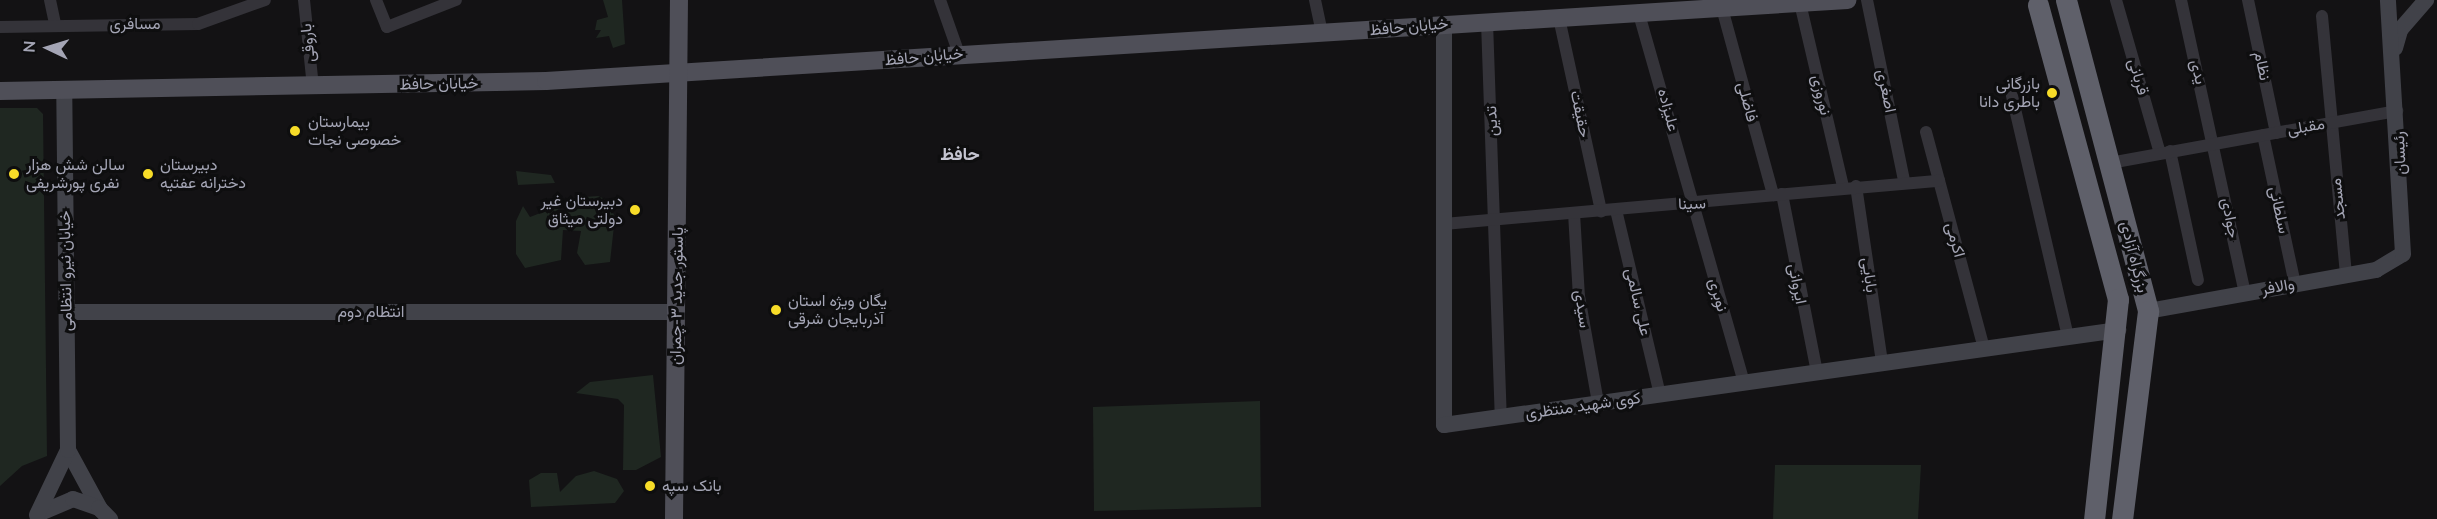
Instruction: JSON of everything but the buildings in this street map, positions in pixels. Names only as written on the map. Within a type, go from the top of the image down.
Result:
[{"type":"highway","points":[[2034,3],[2060,0]]},
{"type":"highway","name":"بزرگراه آزادی","points":[[2066,0],[2148,311],[2122,519]]},
{"type":"highway","name":"بزرگراه آزادی","points":[[2034,3],[2118,299],[2118,330],[2094,519]]},
{"type":"main road","name":"پاستور جدید ۳-چمران","points":[[674,519],[681,73],[679,0]]},
{"type":"main road","name":"خیابان حافظ","points":[[0,92],[64,93],[313,87],[681,73],[1444,24],[1639,14],[1763,3],[1846,0]]},
{"type":"street","points":[[50,0],[55,24]]},
{"type":"street","name":"مسافری","points":[[0,27],[55,24],[198,24],[265,0]]},
{"type":"street","name":"باروقی","points":[[304,0],[313,87]]},
{"type":"street","points":[[376,0],[387,27],[456,0]]},
{"type":"street","points":[[940,0],[959,54]]},
{"type":"street","points":[[1314,0],[1323,33]]},
{"type":"street","name":"اصغری","points":[[1867,0],[1904,181]]},
{"type":"street","name":"قربانی","points":[[2116,0],[2165,152],[2198,280]]},
{"type":"street","name":"یدی","points":[[2181,0],[2215,144]]},
{"type":"street","name":"نظام","points":[[2248,0],[2276,133]]},
{"type":"street","name":"رئیسان","points":[[2388,0],[2394,52],[2403,254]]},
{"type":"street","points":[[2394,52],[2400,30],[2426,0]]},
{"type":"street","name":"نوروزی","points":[[1800,3],[1843,186]]},
{"type":"street","name":"فاضلی","points":[[1722,8],[1778,194]]},
{"type":"street","name":"علیزاده","points":[[1639,14],[1694,206]]},
{"type":"street","name":"مسجد","points":[[2322,16],[2330,123],[2346,275]]},
{"type":"street","name":"حقیقت","points":[[1559,18],[1601,211]]},
{"type":"street","name":"تدین","points":[[1486,22],[1497,220]]},
{"type":"street","name":"کوی شهید منتظری","points":[[1444,24],[1444,425],[2118,330]]},
{"type":"street","name":"خیابان نیرو انتظامی","points":[[36,517],[68,450],[64,93]]},
{"type":"street","points":[[2012,96],[2068,337]]},
{"type":"street","name":"مقبلی","points":[[2110,163],[2397,111]]},
{"type":"street","name":"اکرمی","points":[[1926,132],[1984,349]]},
{"type":"street","name":"سلطانی","points":[[2263,135],[2295,284]]},
{"type":"street","name":"جوادی","points":[[2215,144],[2245,293]]},
{"type":"street","name":"سینا","points":[[1444,224],[1694,206],[1843,186],[1904,181],[1939,181]]},
{"type":"street","name":"بابایی","points":[[1856,186],[1882,363]]},
{"type":"street","name":"ایروانی","points":[[1778,194],[1817,372]]},
{"type":"street","name":"نوبری","points":[[1694,206],[1744,383]]},
{"type":"street","name":"علی سالمی","points":[[1616,210],[1660,395]]},
{"type":"street","name":"سیدی","points":[[1574,213],[1579,296],[1598,403]]},
{"type":"street","points":[[1497,220],[1501,417]]},
{"type":"street","name":"والافر","points":[[2148,311],[2346,275],[2395,264],[2403,254]]},
{"type":"street","name":"انتظام دوم","points":[[67,312],[676,312]]},
{"type":"street","name":"خیابان نیرو انتظامی","points":[[68,450],[105,513]]},
{"type":"street","points":[[36,517],[73,499],[105,513]]},
{"type":"shaded area","points":[[603,0],[622,0],[625,44],[613,48],[609,36],[596,38],[601,30],[595,30],[597,20],[608,17]]},
{"type":"shaded area","points":[[0,108],[37,108],[43,114],[47,456],[22,466],[0,486]]},
{"type":"shaded area","points":[[516,171],[551,175],[555,183],[518,185]]},
{"type":"shaded area","points":[[598,196],[607,200],[615,217],[610,262],[585,265],[577,253],[581,231],[563,230],[561,260],[525,268],[516,254],[516,221],[523,206],[530,217],[556,207],[563,215],[571,198]]},
{"type":"shaded area","points":[[653,375],[661,457],[636,470],[623,470],[624,405],[618,399],[576,393],[590,382]]},
{"type":"shaded area","points":[[1260,401],[1261,507],[1094,511],[1093,407]]},
{"type":"shaded area","points":[[1775,465],[1921,465],[1918,519],[1773,519]]},
{"type":"shaded area","points":[[594,471],[617,479],[624,491],[615,503],[531,507],[529,480],[541,473],[557,473],[560,492],[576,476]]},
{"type":"place","name":"بازرگانی باطری دانا","points":[[2052,93]]},
{"type":"place","name":"بیمارستان خصوصی نجات","points":[[295,131]]},
{"type":"place","name":"سالن شش هزار نفری پورشریفی","points":[[14,174]]},
{"type":"place","name":"دبیرستان دخترانه عفتیه","points":[[148,174]]},
{"type":"place","name":"دبیرستان غیر دولتی میثاق","points":[[635,210]]},
{"type":"place","name":"یگان ویژه استان آذربایجان شرقی","points":[[776,310]]},
{"type":"place","name":"بانک سپه","points":[[650,486]]},
{"type":"district","name":"حافظ","points":[[960,154]]}]
